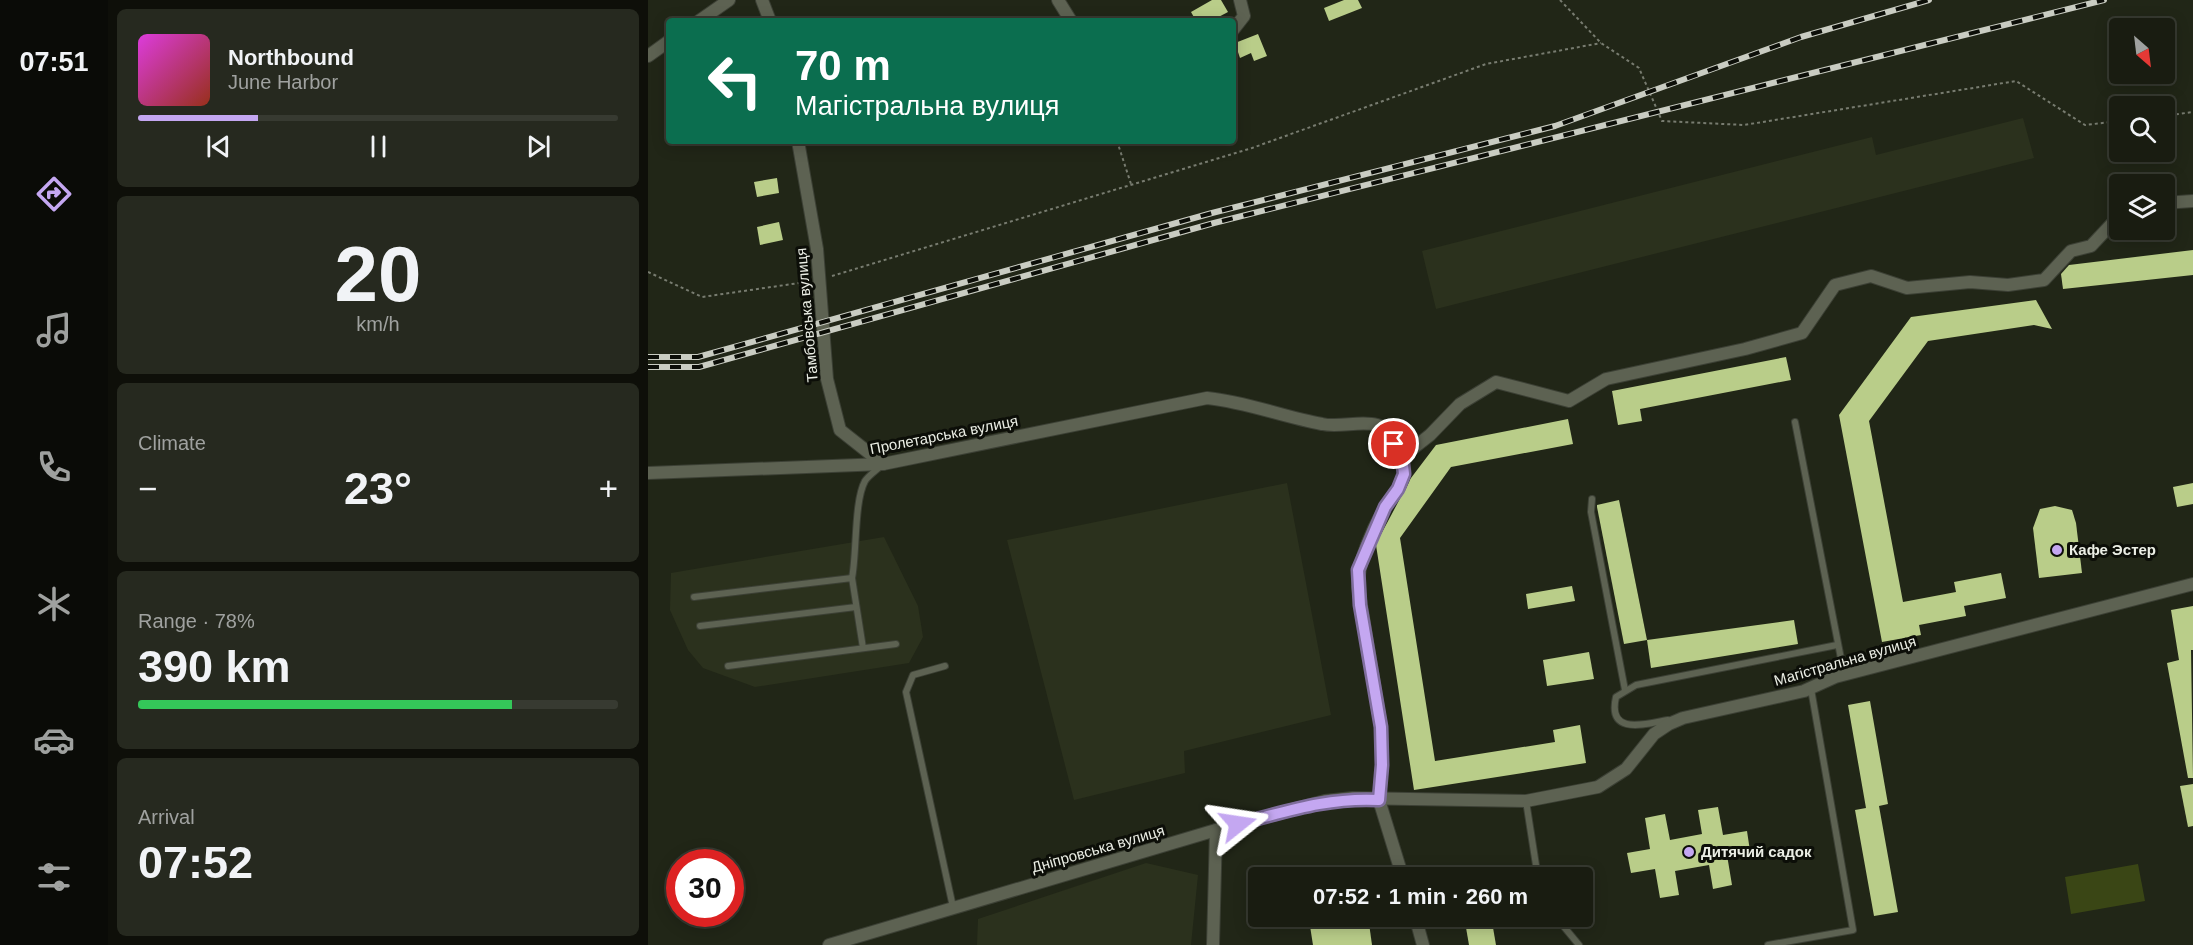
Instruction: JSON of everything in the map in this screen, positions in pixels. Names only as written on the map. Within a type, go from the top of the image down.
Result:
[{"type":"street","points":[[703,18],[729,0]]},
{"type":"street","points":[[762,0],[770,18]]},
{"type":"street","points":[[1058,0],[1069,18]]},
{"type":"street","points":[[1236,26],[1244,16],[1240,0]]},
{"type":"street","points":[[648,39],[665,44]]},
{"type":"street","points":[[648,56],[665,44]]},
{"type":"street","name":"Тамбовська вулиця","points":[[799,144],[817,249],[827,379],[840,430],[883,464]]},
{"type":"street","points":[[2175,202],[2193,201]]},
{"type":"street","points":[[1399,867],[1379,800],[1382,765],[1381,727],[1360,605],[1358,570],[1385,507],[1398,489],[1404,474],[1402,457],[1430,435],[1460,404],[1496,382],[1569,401],[1606,379],[1745,349],[1802,333],[1835,285],[1871,276],[1907,288],[1970,282],[2008,285],[2044,279],[2071,251],[2091,246],[2109,227]]},
{"type":"street","name":"Пролетарська вулиця","points":[[648,473],[883,464],[1207,398],[1232,400],[1323,424],[1376,425],[1388,431],[1402,457]]},
{"type":"street","name":"Магістральна вулиця","points":[[1379,800],[1526,801],[1598,787],[1626,769],[1654,734],[1683,718],[1810,688],[1844,675],[2193,584]]},
{"type":"street","name":"Дніпровська вулиця","points":[[829,945],[1216,830],[1325,801],[1353,798],[1379,800]]},
{"type":"street","points":[[1214,945],[1216,830]]},
{"type":"street","points":[[1417,927],[1423,945]]},
{"type":"lane","points":[[1795,422],[1844,675]]},
{"type":"lane","points":[[863,648],[852,578],[856,559],[856,522],[865,481],[883,464]]},
{"type":"lane","points":[[1592,499],[1592,519],[1625,690]]},
{"type":"lane","points":[[694,597],[852,578]]},
{"type":"lane","points":[[700,626],[856,608]]},
{"type":"lane","points":[[728,666],[896,644]]},
{"type":"lane","points":[[1683,718],[1634,726],[1624,724],[1616,718],[1613,708],[1616,698],[1625,690],[1647,683],[1837,645]]},
{"type":"lane","points":[[945,666],[913,675],[906,692],[953,908]]},
{"type":"lane","points":[[1768,945],[1853,930],[1810,688]]},
{"type":"lane","points":[[1526,801],[1537,867]]},
{"type":"lane","points":[[1564,927],[1579,945]]},
{"type":"path","points":[[1560,0],[1601,43],[1639,68],[1662,121],[1744,125],[2016,81],[2085,125],[2109,122]]},
{"type":"path","points":[[648,272],[702,297],[819,280],[1252,148],[1486,64],[1601,43]]},
{"type":"path","points":[[2175,114],[2193,112]]},
{"type":"path","points":[[1118,144],[1131,185]]},
{"type":"shaded area","points":[[2023,118],[2034,158],[1436,309],[1422,251],[1872,137],[1876,155]]},
{"type":"shaded area","points":[[1287,483],[1331,715],[1184,751],[1185,773],[1074,800],[1007,540]]},
{"type":"shaded area","points":[[884,537],[918,606],[923,637],[909,663],[755,687],[703,668],[688,650],[670,610],[671,573]]},
{"type":"shaded area","points":[[1146,863],[1198,875],[1191,945],[977,945],[978,919]]},
{"type":"green space","points":[[2138,864],[2145,901],[2071,914],[2065,877]]},
{"type":"building","points":[[1212,0],[1221,0],[1228,12],[1217,18],[1194,18],[1191,12]]},
{"type":"building","points":[[1344,0],[1358,0],[1362,8],[1329,21],[1324,8]]},
{"type":"building","points":[[1258,34],[1267,56],[1254,61],[1251,53],[1240,58],[1236,43]]},
{"type":"building","points":[[777,178],[779,193],[757,197],[754,182]]},
{"type":"building","points":[[779,222],[783,240],[760,245],[757,227]]},
{"type":"building","points":[[2193,250],[2193,275],[2063,289],[2061,274],[2069,265]]},
{"type":"building","points":[[2036,300],[2052,329],[2034,325],[1928,341],[1869,421],[1903,602],[1956,592],[1954,582],[2001,573],[2006,598],[1964,606],[1966,616],[1919,625],[1921,635],[1882,642],[1839,415],[1911,317]]},
{"type":"building","points":[[1786,357],[1791,380],[1640,409],[1642,421],[1618,425],[1612,391]]},
{"type":"building","points":[[1568,419],[1573,444],[1451,467],[1400,538],[1435,761],[1555,742],[1553,730],[1580,725],[1586,763],[1414,790],[1376,545],[1411,478],[1436,445]]},
{"type":"building","points":[[2193,483],[2193,504],[2177,507],[2173,487]]},
{"type":"building","points":[[1619,500],[1647,640],[1624,644],[1597,507],[1597,505]]},
{"type":"building","name":"Кафе Эстер","points":[[2055,506],[2072,510],[2076,523],[2082,573],[2039,578],[2033,528],[2040,509]]},
{"type":"building","points":[[1572,586],[1575,601],[1528,609],[1526,594]]},
{"type":"building","points":[[2193,606],[2193,650],[2191,650],[2193,778],[2188,778],[2167,663],[2179,660],[2171,610]]},
{"type":"building","points":[[1794,620],[1798,644],[1651,668],[1647,640]]},
{"type":"building","points":[[1589,652],[1594,679],[1547,686],[1543,660]]},
{"type":"building","points":[[1870,701],[1888,804],[1879,806],[1898,912],[1874,916],[1855,810],[1866,808],[1848,705]]},
{"type":"building","points":[[2193,784],[2193,826],[2188,827],[2180,786]]},
{"type":"building","name":"Дитячий садок","points":[[1718,807],[1723,835],[1747,831],[1750,851],[1727,855],[1732,885],[1713,889],[1709,865],[1675,871],[1679,895],[1660,898],[1655,869],[1631,873],[1627,853],[1650,849],[1645,818],[1665,814],[1670,840],[1702,834],[1698,810]]},
{"type":"building","points":[[1310,927],[1370,927],[1372,945],[1313,945]]},
{"type":"building","points":[[1466,927],[1493,927],[1496,945],[1469,945]]},
{"type":"railway","points":[[648,357],[698,357],[1212,213],[1555,126],[1801,37],[1929,0]]},
{"type":"railway","points":[[648,367],[699,367],[1214,223],[2104,0]]},
{"type":"place","name":"Кафе Эстер","points":[[2057,550]]},
{"type":"place","name":"Дитячий садок","points":[[1689,852]]},
{"type":"route","points":[[1238,824],[1325,801],[1353,798],[1379,800],[1382,765],[1381,727],[1360,605],[1358,570],[1385,507],[1398,489],[1404,474],[1402,457],[1394,444]]}]
